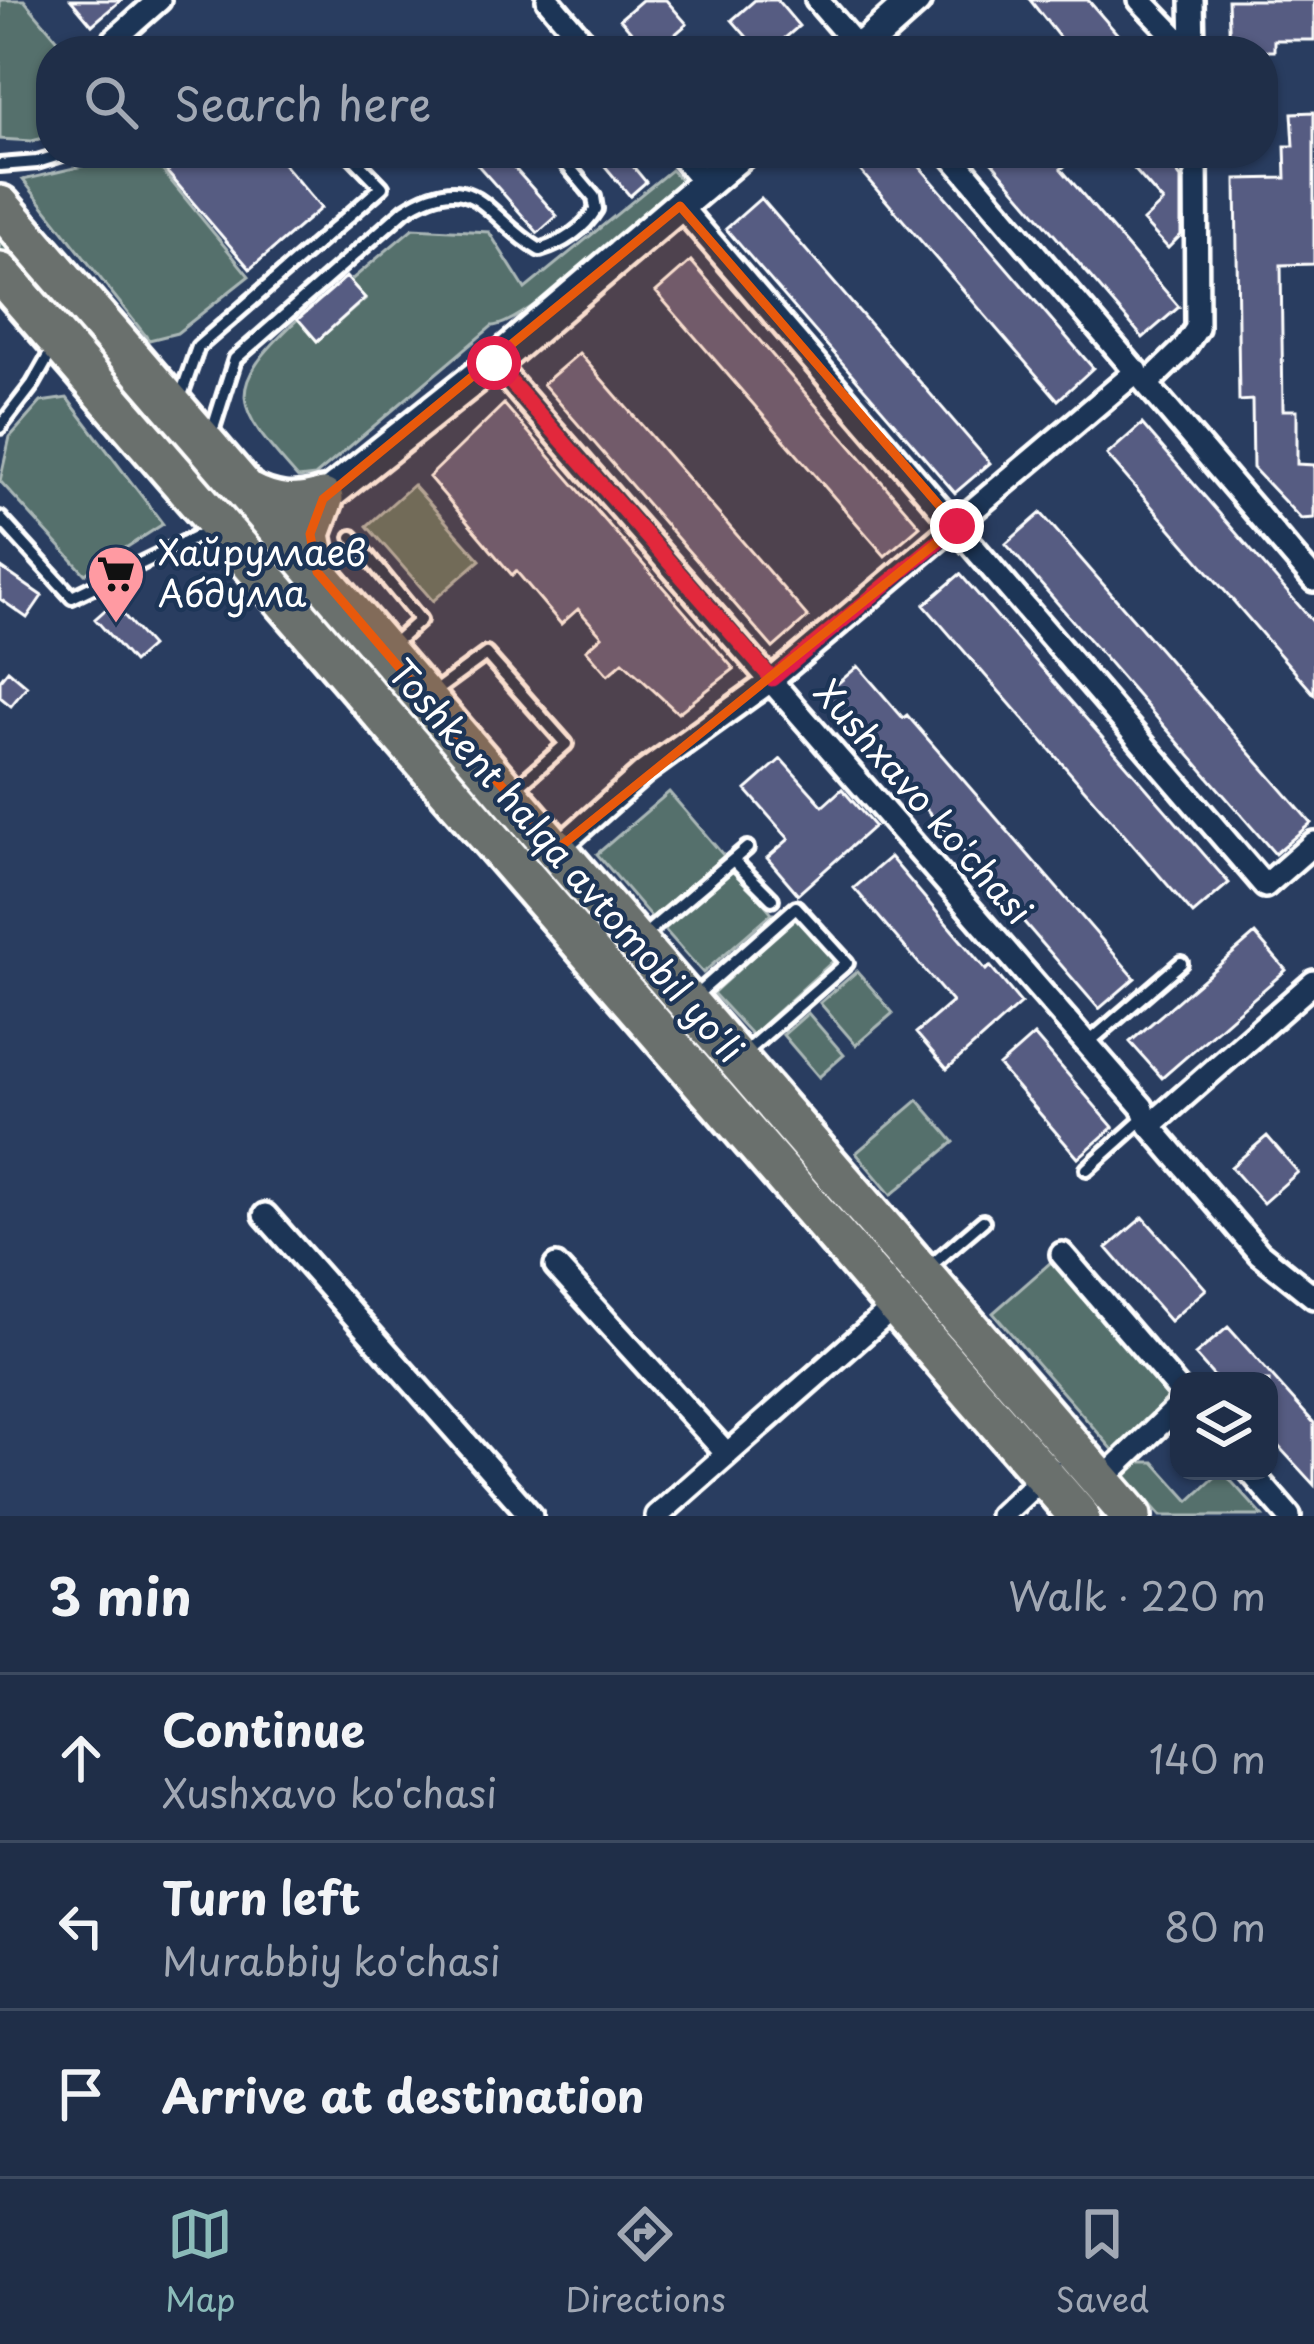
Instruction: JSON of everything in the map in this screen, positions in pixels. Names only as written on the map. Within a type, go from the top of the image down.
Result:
[{"type":"highway","name":"Toshkent halqa avtomobil yo'li","points":[[0,206],[1131,1516]]},
{"type":"highway","name":"Toshkent halqa avtomobil yo'li","points":[[0,273],[1079,1516]]},
{"type":"highway","points":[[247,491],[285,506],[323,499]]},
{"type":"highway","points":[[317,572],[310,534],[323,499]]},
{"type":"highway","points":[[544,898],[566,861]]},
{"type":"street","points":[[118,36],[159,0]]},
{"type":"street","points":[[548,0],[579,36]]},
{"type":"street","points":[[817,0],[847,36]]},
{"type":"street","points":[[875,36],[915,0]]},
{"type":"street","points":[[1140,0],[1176,36]]},
{"type":"street","points":[[1191,36],[1192,0]]},
{"type":"street","points":[[692,168],[705,184]]},
{"type":"street","points":[[323,499],[494,363],[724,168]]},
{"type":"street","points":[[962,168],[1314,580]]},
{"type":"street","points":[[566,861],[644,772],[772,679],[1183,349],[1196,328],[1196,168]]},
{"type":"street","points":[[680,206],[1265,886],[1314,843]]},
{"type":"street","name":"Xushxavo ko'chasi","points":[[494,363],[1142,1107],[1147,1122],[1259,1253],[1314,1297]]},
{"type":"street","points":[[1147,1122],[1314,982]]},
{"type":"street","points":[[265,1215],[531,1516]]},
{"type":"street","points":[[1062,1253],[1170,1379]]},
{"type":"street","points":[[556,1266],[727,1454]]},
{"type":"street","points":[[657,1516],[894,1307]]},
{"type":"street","points":[[1101,1481],[1170,1415]]},
{"type":"street","points":[[1001,1516],[1075,1450]]},
{"type":"street","points":[[1258,1480],[1289,1516]]},
{"type":"lane","points":[[0,165],[36,162]]},
{"type":"lane","points":[[176,410],[198,347],[382,187],[364,168]]},
{"type":"lane","points":[[208,446],[235,358],[405,210],[435,191],[464,192],[541,250],[559,244],[589,220],[596,208],[594,197],[570,168]]},
{"type":"lane","points":[[0,427],[33,384],[58,339]]},
{"type":"lane","points":[[0,518],[71,597],[221,525]]},
{"type":"lane","points":[[352,537],[420,620],[385,652]]},
{"type":"lane","points":[[425,698],[486,654],[553,729],[566,745],[508,795]]},
{"type":"lane","points":[[636,942],[747,848]]},
{"type":"lane","points":[[733,860],[772,899]]},
{"type":"lane","points":[[688,1003],[796,907],[847,963],[737,1060]]},
{"type":"lane","points":[[1087,1044],[1181,963]]},
{"type":"lane","points":[[1087,1169],[1147,1122]]},
{"type":"lane","points":[[922,1274],[983,1221]]},
{"type":"highlighted area","points":[[680,206],[957,526],[556,850],[317,572],[310,534],[323,499]]},
{"type":"green space","points":[[0,0],[24,0],[54,36],[36,36],[36,140],[0,139]]},
{"type":"green space","points":[[74,168],[160,168],[249,276],[177,333],[149,340],[23,180]]},
{"type":"green space","points":[[671,170],[683,182],[617,239],[531,307],[492,326],[315,476],[298,478],[249,414],[247,381],[274,343],[298,319],[318,340],[365,299],[350,281],[413,228],[489,232],[525,289]]},
{"type":"green space","points":[[0,231],[539,855],[529,863],[0,251]]},
{"type":"green space","points":[[67,398],[163,524],[85,574],[0,481],[10,437],[41,402]]},
{"type":"green space","points":[[413,485],[480,560],[433,601],[367,526]]},
{"type":"green space","points":[[669,792],[724,856],[652,918],[597,854]]},
{"type":"green space","points":[[734,868],[772,913],[703,973],[664,929]]},
{"type":"green space","points":[[795,918],[834,960],[752,1035],[713,993]]},
{"type":"green space","points":[[857,971],[893,1013],[856,1045],[820,1003]]},
{"type":"green space","points":[[808,1013],[844,1055],[819,1077],[783,1035]]},
{"type":"green space","points":[[918,1100],[954,1142],[891,1195],[856,1153]]},
{"type":"green space","points":[[1051,1262],[1170,1402],[1114,1451],[993,1313]]},
{"type":"green space","points":[[1135,1462],[1154,1462],[1189,1501],[1212,1480],[1230,1480],[1263,1516],[1161,1516],[1120,1470]]},
{"type":"building","points":[[71,0],[121,0],[92,25]]},
{"type":"building","points":[[642,0],[666,0],[687,24],[673,36],[635,36],[620,19]]},
{"type":"building","points":[[755,0],[777,0],[799,26],[787,36],[746,36],[732,20]]},
{"type":"building","points":[[1030,0],[1088,0],[1119,36],[1058,36]]},
{"type":"building","points":[[1228,0],[1314,0],[1314,40],[1229,36]]},
{"type":"building","points":[[1314,112],[1314,264],[1281,265],[1283,410],[1297,410],[1297,464],[1314,465],[1314,518],[1301,519],[1253,468],[1252,400],[1239,401],[1236,179],[1286,178],[1285,146],[1294,146],[1292,113]]},
{"type":"building","points":[[172,168],[287,168],[321,208],[250,269],[167,172]]},
{"type":"building","points":[[480,168],[514,168],[557,216],[538,233]]},
{"type":"building","points":[[607,168],[634,168],[646,182],[630,196]]},
{"type":"building","points":[[858,168],[921,168],[1093,368],[1058,400]]},
{"type":"building","points":[[997,168],[1062,168],[1179,307],[1143,338]]},
{"type":"building","points":[[1133,168],[1174,168],[1181,178],[1181,235],[1168,248],[1143,221],[1163,202]]},
{"type":"building","points":[[761,198],[990,463],[955,493],[726,229]]},
{"type":"building","points":[[691,261],[920,526],[885,556],[656,292]]},
{"type":"building","points":[[346,277],[365,298],[317,341],[298,319]]},
{"type":"building","points":[[579,353],[808,617],[773,648],[543,384]]},
{"type":"building","points":[[504,404],[734,669],[678,713],[623,662],[608,675],[586,650],[602,636],[578,609],[561,624],[516,571],[512,575],[429,477]]},
{"type":"building","points":[[1142,424],[1314,623],[1314,694],[1107,455]]},
{"type":"building","points":[[1041,513],[1311,823],[1275,854],[1006,544]]},
{"type":"building","points":[[0,567],[42,596],[27,618],[0,599]]},
{"type":"building","points":[[960,574],[1229,883],[1193,914],[924,605]]},
{"type":"building","points":[[113,603],[151,646],[133,662],[95,619]]},
{"type":"building","points":[[858,666],[903,718],[907,715],[1135,978],[1099,1009],[858,730],[854,733],[823,696]]},
{"type":"building","points":[[8,670],[27,686],[11,706],[0,697],[0,680]]},
{"type":"building","points":[[781,759],[823,806],[842,789],[874,826],[798,894],[767,858],[789,839],[746,790]]},
{"type":"building","points":[[890,857],[986,970],[990,966],[1021,1003],[947,1069],[916,1033],[952,1002],[854,888]]},
{"type":"building","points":[[1255,934],[1286,970],[1162,1078],[1130,1042]]},
{"type":"building","points":[[1034,1035],[1113,1127],[1078,1158],[999,1066]]},
{"type":"building","points":[[1267,1136],[1298,1172],[1263,1203],[1231,1167]]},
{"type":"building","points":[[1143,1217],[1206,1289],[1170,1321],[1107,1248]]},
{"type":"building","points":[[1228,1327],[1268,1372],[1210,1372],[1195,1355]]},
{"type":"building","points":[[1278,1383],[1314,1423],[1314,1485],[1278,1446]]},
{"type":"place","name":"Хайруллаев Абдулла","points":[[116,625]]},
{"type":"route","points":[[494,363],[772,679],[957,526]]}]
